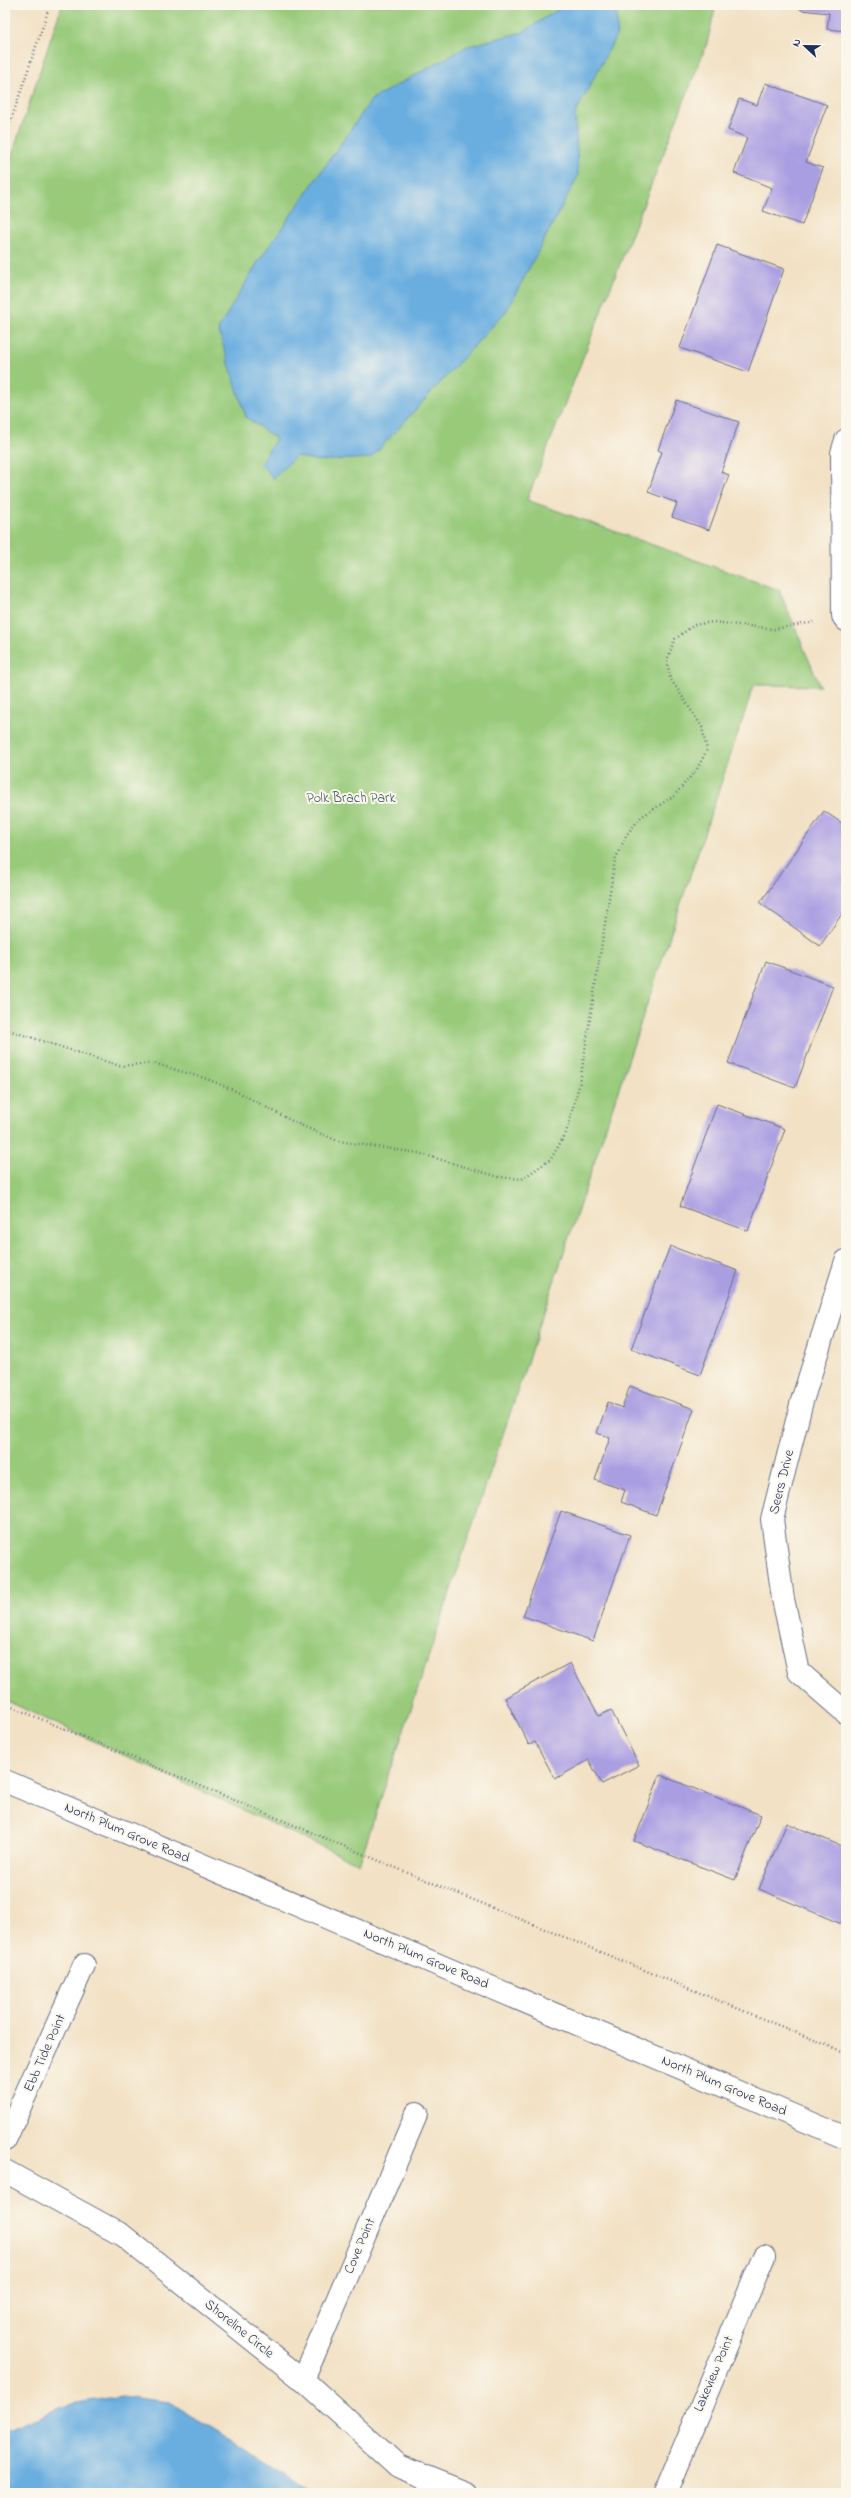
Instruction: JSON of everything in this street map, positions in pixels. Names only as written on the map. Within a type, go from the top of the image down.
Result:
[{"type":"street","points":[[844,618],[842,453],[846,440]]},
{"type":"street","name":"Seers Drive","points":[[846,1261],[802,1400],[772,1519],[783,1599],[799,1672],[846,1713]]},
{"type":"street","name":"North Plum Grove Road","points":[[5,1781],[846,2138]]},
{"type":"street","name":"Ebb Tide Point","points":[[5,2140],[84,1965]]},
{"type":"street","name":"Cove Point","points":[[303,2380],[417,2113]]},
{"type":"street","name":"Shoreline Circle","points":[[5,2171],[122,2236],[303,2380],[398,2466],[466,2493]]},
{"type":"street","name":"Lakeview Point","points":[[665,2493],[764,2256]]},
{"type":"path","points":[[5,138],[50,5]]},
{"type":"path","points":[[5,1029],[120,1066],[153,1063],[207,1079],[238,1092],[296,1123],[338,1141],[418,1153],[499,1177],[522,1179],[551,1159],[566,1133],[580,1082],[615,860],[627,834],[641,816],[674,796],[697,769],[707,750],[702,727],[670,678],[667,660],[675,639],[694,625],[713,622],[774,629],[844,618]]},
{"type":"path","points":[[5,1704],[413,1875],[846,2053]]},
{"type":"green space","name":"Polk Brach Park","points":[[62,5],[716,5],[707,43],[527,500],[779,590],[820,686],[754,685],[359,1864],[5,1700],[5,176]]},
{"type":"water","points":[[565,5],[617,5],[617,34],[575,114],[578,176],[507,310],[371,458],[318,461],[296,456],[274,478],[260,464],[276,439],[246,417],[218,329],[258,262],[372,99],[468,46],[523,32]]},
{"type":"water","points":[[122,2396],[169,2402],[270,2463],[312,2493],[5,2493],[5,2431],[70,2404]]},
{"type":"building","points":[[801,5],[846,5],[846,31],[827,29],[829,13],[801,10]]},
{"type":"building","points":[[765,83],[827,105],[806,162],[823,168],[802,225],[763,211],[772,188],[734,173],[747,138],[728,130],[739,99],[757,105]]},
{"type":"building","points":[[717,245],[784,269],[748,372],[680,348]]},
{"type":"building","points":[[676,400],[739,422],[721,472],[729,475],[709,530],[672,517],[677,503],[648,492],[662,452],[658,450]]},
{"type":"building","points":[[824,811],[846,826],[846,908],[820,946],[760,903]]},
{"type":"building","points":[[766,961],[833,986],[795,1088],[728,1063]]},
{"type":"building","points":[[717,1104],[785,1129],[748,1231],[680,1206]]},
{"type":"building","points":[[670,1246],[738,1271],[700,1375],[631,1349]]},
{"type":"building","points":[[630,1386],[694,1409],[656,1515],[621,1502],[625,1490],[595,1480],[610,1438],[597,1433],[608,1402],[622,1408]]},
{"type":"building","points":[[561,1511],[630,1535],[593,1641],[523,1616]]},
{"type":"building","points":[[570,1663],[599,1716],[611,1710],[639,1765],[602,1784],[589,1760],[555,1779],[535,1742],[529,1745],[505,1698]]},
{"type":"building","points":[[660,1775],[761,1815],[735,1880],[634,1841]]},
{"type":"building","points":[[787,1823],[846,1848],[846,1926],[759,1889]]}]
